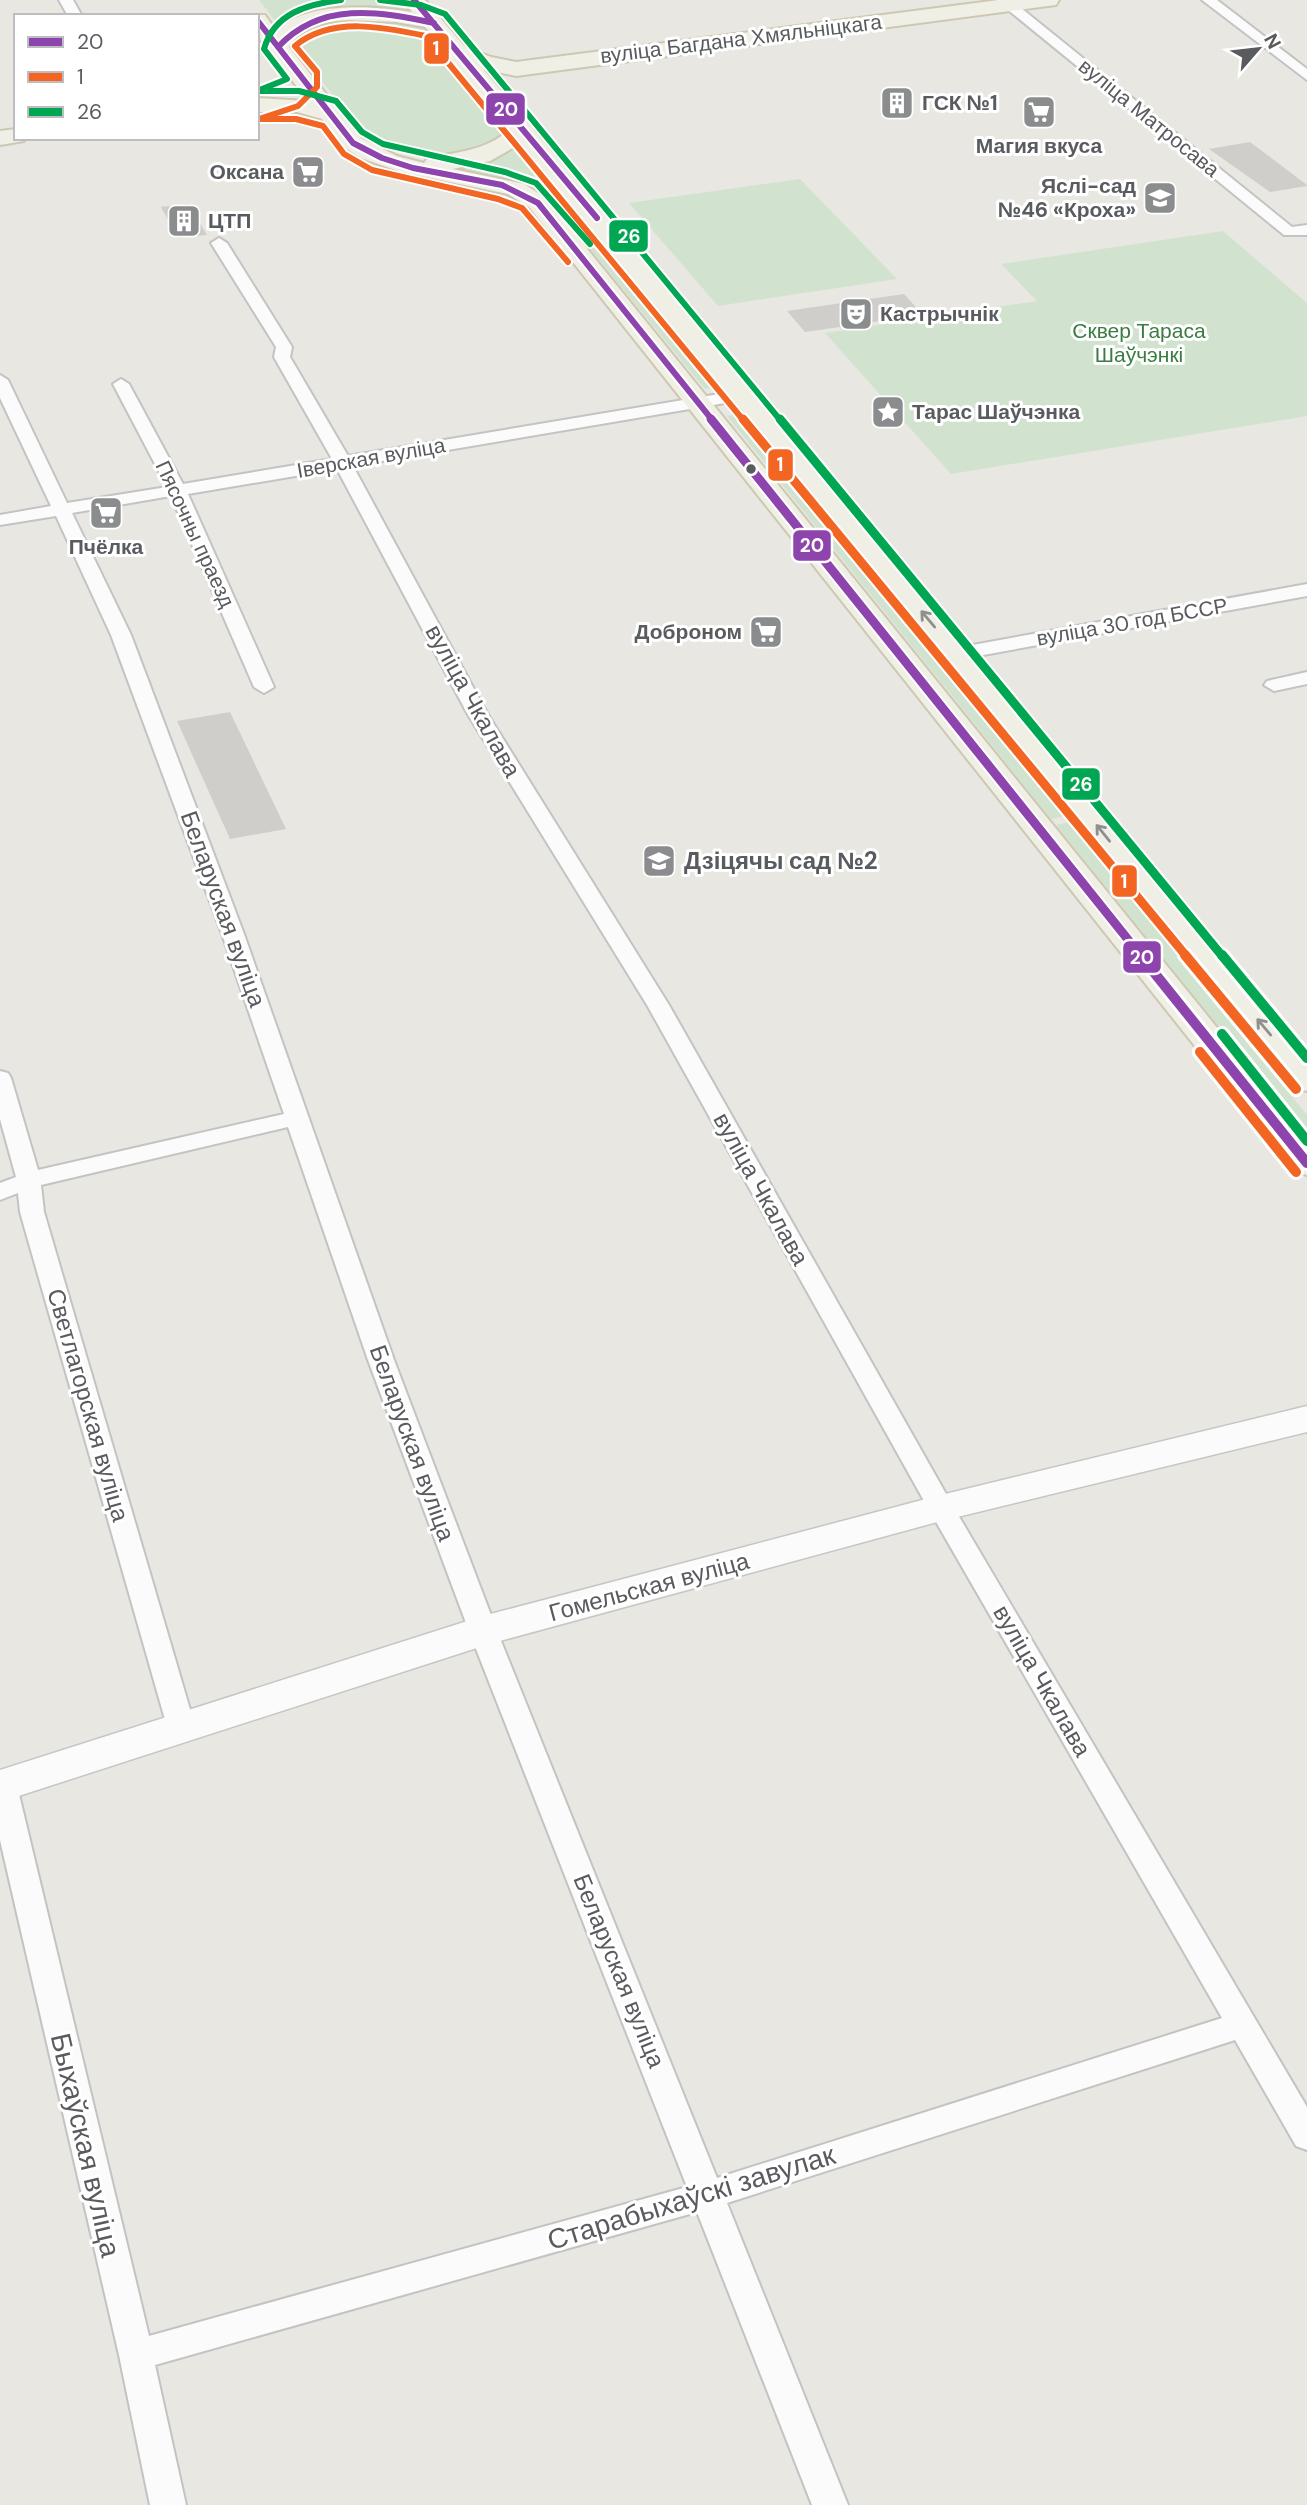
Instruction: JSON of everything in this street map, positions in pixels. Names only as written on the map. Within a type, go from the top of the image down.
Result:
[{"type":"main road","points":[[241,0],[252,14]]},
{"type":"main road","points":[[414,0],[1307,1080]]},
{"type":"main road","name":"вуліца Багдана Хмяльніцкага","points":[[455,51],[485,63],[516,69],[1006,2],[1048,0]]},
{"type":"main road","points":[[278,47],[282,36],[300,24],[346,13],[390,13],[434,23]]},
{"type":"main road","points":[[259,23],[353,143],[378,158],[502,186],[530,195],[699,402],[1307,1163]]},
{"type":"main road","points":[[492,96],[497,80],[516,69]]},
{"type":"main road","points":[[259,105],[290,95],[300,88],[305,79]]},
{"type":"main road","points":[[259,105],[298,106],[331,114]]},
{"type":"main road","points":[[397,162],[443,163],[485,156],[511,141],[522,130]]},
{"type":"main road","name":"Гомельская вуліца","points":[[1,1786],[483,1632],[942,1508],[1307,1419]]},
{"type":"street","points":[[1209,0],[1307,76]]},
{"type":"street","name":"вуліца Матросава","points":[[1006,2],[1289,232],[1307,230]]},
{"type":"street","name":"вуліца Чкалава","points":[[219,243],[284,347],[282,357],[343,463],[477,713],[658,1005],[942,1508],[1307,2136]]},
{"type":"street","name":"Беларуская вуліца","points":[[0,380],[121,635],[233,933],[381,1360],[483,1632],[830,2505]]},
{"type":"street","name":"Пясочны праезд","points":[[121,384],[178,491],[264,687]]},
{"type":"street","name":"Іверская вуліца","points":[[0,520],[743,395]]},
{"type":"street","name":"вуліца 30 год БССР","points":[[956,654],[1307,590]]},
{"type":"street","points":[[1274,685],[1307,678]]},
{"type":"street","name":"Светлагорская вуліца","points":[[0,1078],[29,1180],[32,1212],[182,1730]]},
{"type":"street","points":[[0,1192],[29,1180],[298,1118]]},
{"type":"street","name":"Быхаўская вуліца","points":[[1,1786],[136,2355],[168,2505]]},
{"type":"street","name":"Старабыхаўскі завулак","points":[[136,2355],[708,2195],[1242,2025]]},
{"type":"green space","points":[[259,0],[403,0],[411,9],[353,8],[295,19],[279,26]]},
{"type":"green space","points":[[357,18],[419,25],[429,31],[505,129],[503,138],[490,147],[429,159],[387,149],[349,116],[299,51],[297,44],[301,36],[314,26]]},
{"type":"green space","points":[[520,145],[715,389],[704,388],[544,193],[523,183],[453,168],[496,159]]},
{"type":"green space","points":[[407,171],[507,193],[525,203],[389,175]]},
{"type":"green space","points":[[800,179],[897,279],[718,306],[629,203]]},
{"type":"green space","name":"Сквер Тараса Шаўчэнкі","points":[[1223,231],[1307,303],[1307,416],[951,474],[825,333],[1037,301],[1001,264]]},
{"type":"green space","points":[[733,415],[797,496],[835,532],[1065,816],[1051,819],[727,416]]},
{"type":"green space","points":[[1070,822],[1307,1115],[1307,1137],[1056,825]]},
{"type":"building","points":[[1250,142],[1307,186],[1270,192],[1209,149]]},
{"type":"building","name":"ЦТП","points":[[189,204],[207,235],[178,238],[161,207]]},
{"type":"building","name":"Кастрычнік","points":[[904,294],[923,315],[805,332],[787,311]]},
{"type":"building","points":[[230,712],[286,829],[230,839],[177,721]]},
{"type":"transit line","name":"26","points":[[259,90],[287,79],[264,49],[267,37],[282,18],[305,7],[341,0]]},
{"type":"transit line","name":"26","points":[[380,0],[421,5],[445,14],[1307,1058]]},
{"type":"transit line","name":"20","points":[[414,0],[597,218]]},
{"type":"transit line","name":"20","points":[[278,47],[292,32],[309,22],[329,16],[372,13],[434,23]]},
{"type":"transit line","name":"20","points":[[259,23],[353,143],[382,158],[413,168],[515,189],[538,203],[1307,1163]]},
{"type":"transit line","name":"1","points":[[259,119],[298,106],[317,87],[317,72],[295,46],[306,37],[321,31],[358,27],[426,36],[1296,1089]]},
{"type":"transit line","name":"26","points":[[259,91],[299,91],[336,101],[362,132],[383,144],[505,172],[536,183],[590,244]]},
{"type":"transit line","name":"1","points":[[259,119],[296,119],[323,126],[344,154],[372,170],[498,199],[522,208],[568,262]]},
{"type":"transit line","name":"26","points":[[1222,1034],[1307,1141]]},
{"type":"transit line","name":"1","points":[[1200,1052],[1296,1172]]},
{"type":"place","name":"ГСК №1","points":[[897,103]]},
{"type":"place","name":"Магия вкуса","points":[[1039,112]]},
{"type":"place","name":"Оксана","points":[[308,172]]},
{"type":"place","name":"Яслі-сад №46 «Кроха»","points":[[1160,198]]},
{"type":"place","name":"ЦТП","points":[[184,221]]},
{"type":"place","name":"Кастрычнік","points":[[856,314]]},
{"type":"place","name":"Тарас Шаўчэнка","points":[[888,412]]},
{"type":"place","name":"Пчёлка","points":[[106,513]]},
{"type":"place","name":"Доброном","points":[[766,632]]},
{"type":"place","name":"Дзіцячы сад №2","points":[[659,861]]}]
